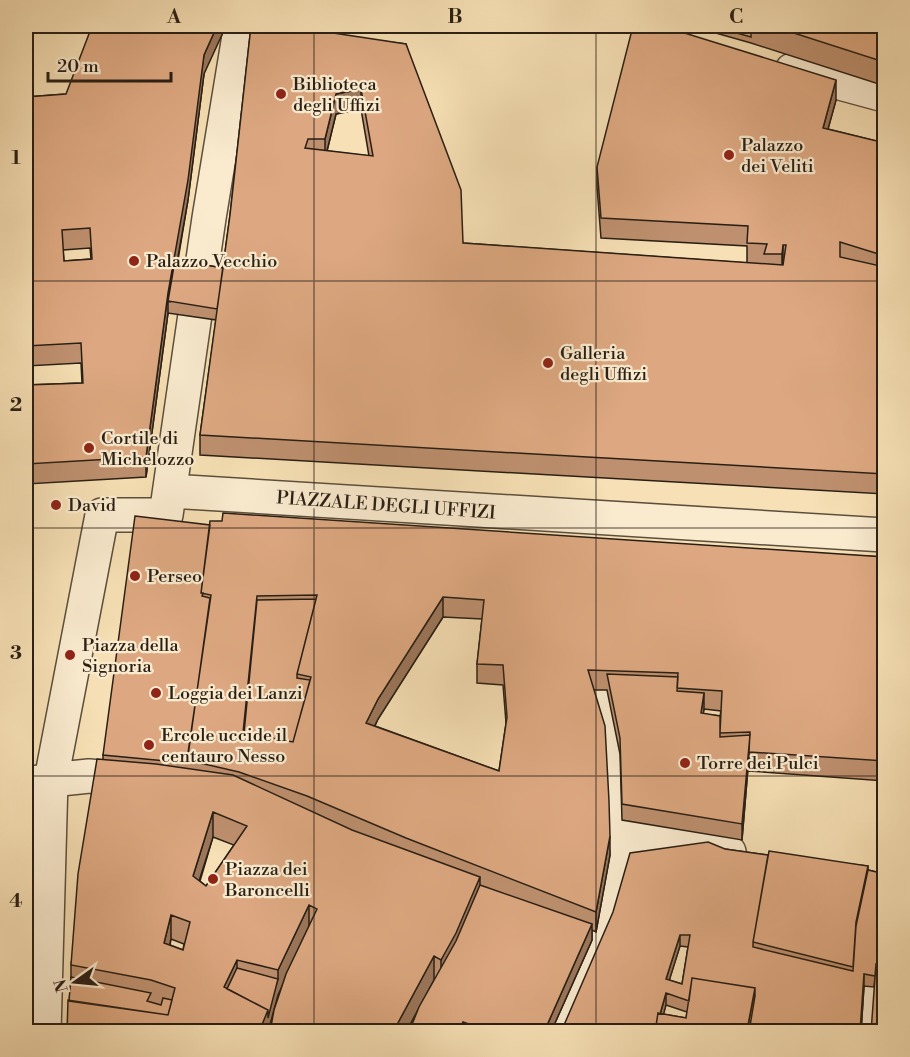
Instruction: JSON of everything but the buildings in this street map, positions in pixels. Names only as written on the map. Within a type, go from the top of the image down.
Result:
[{"type":"street","points":[[38,1022],[46,901],[38,782],[102,515],[166,515],[209,218],[239,36],[247,26]]},
{"type":"street","points":[[759,59],[885,96]]},
{"type":"street","name":"PIAZZALE DEGLI UFFIZI","points":[[171,482],[603,534],[885,535]]},
{"type":"street","points":[[561,1032],[601,938],[613,897],[618,836],[613,754],[598,690]]},
{"type":"street","points":[[38,782],[95,777],[170,784]]},
{"type":"street","points":[[618,836],[757,856]]},
{"type":"street","points":[[524,910],[601,938]]},
{"type":"street","points":[[868,1032],[871,988]]},
{"type":"place","name":"Biblioteca degli Uffizi","points":[[281,94]]},
{"type":"place","name":"Palazzo dei Veliti","points":[[729,155]]},
{"type":"place","name":"Palazzo Vecchio","points":[[134,261]]},
{"type":"place","name":"Galleria degli Uffizi","points":[[548,363]]},
{"type":"place","name":"Cortile di Michelozzo","points":[[89,448]]},
{"type":"place","name":"David","points":[[56,505]]},
{"type":"place","name":"Perseo","points":[[135,576]]},
{"type":"place","name":"Piazza della Signoria","points":[[70,655]]},
{"type":"place","name":"Loggia dei Lanzi","points":[[156,693]]},
{"type":"place","name":"Ercole uccide il centauro Nesso","points":[[149,745]]},
{"type":"place","name":"Torre dei Pulci","points":[[685,763]]},
{"type":"place","name":"Piazza dei Baroncelli","points":[[213,879]]}]
